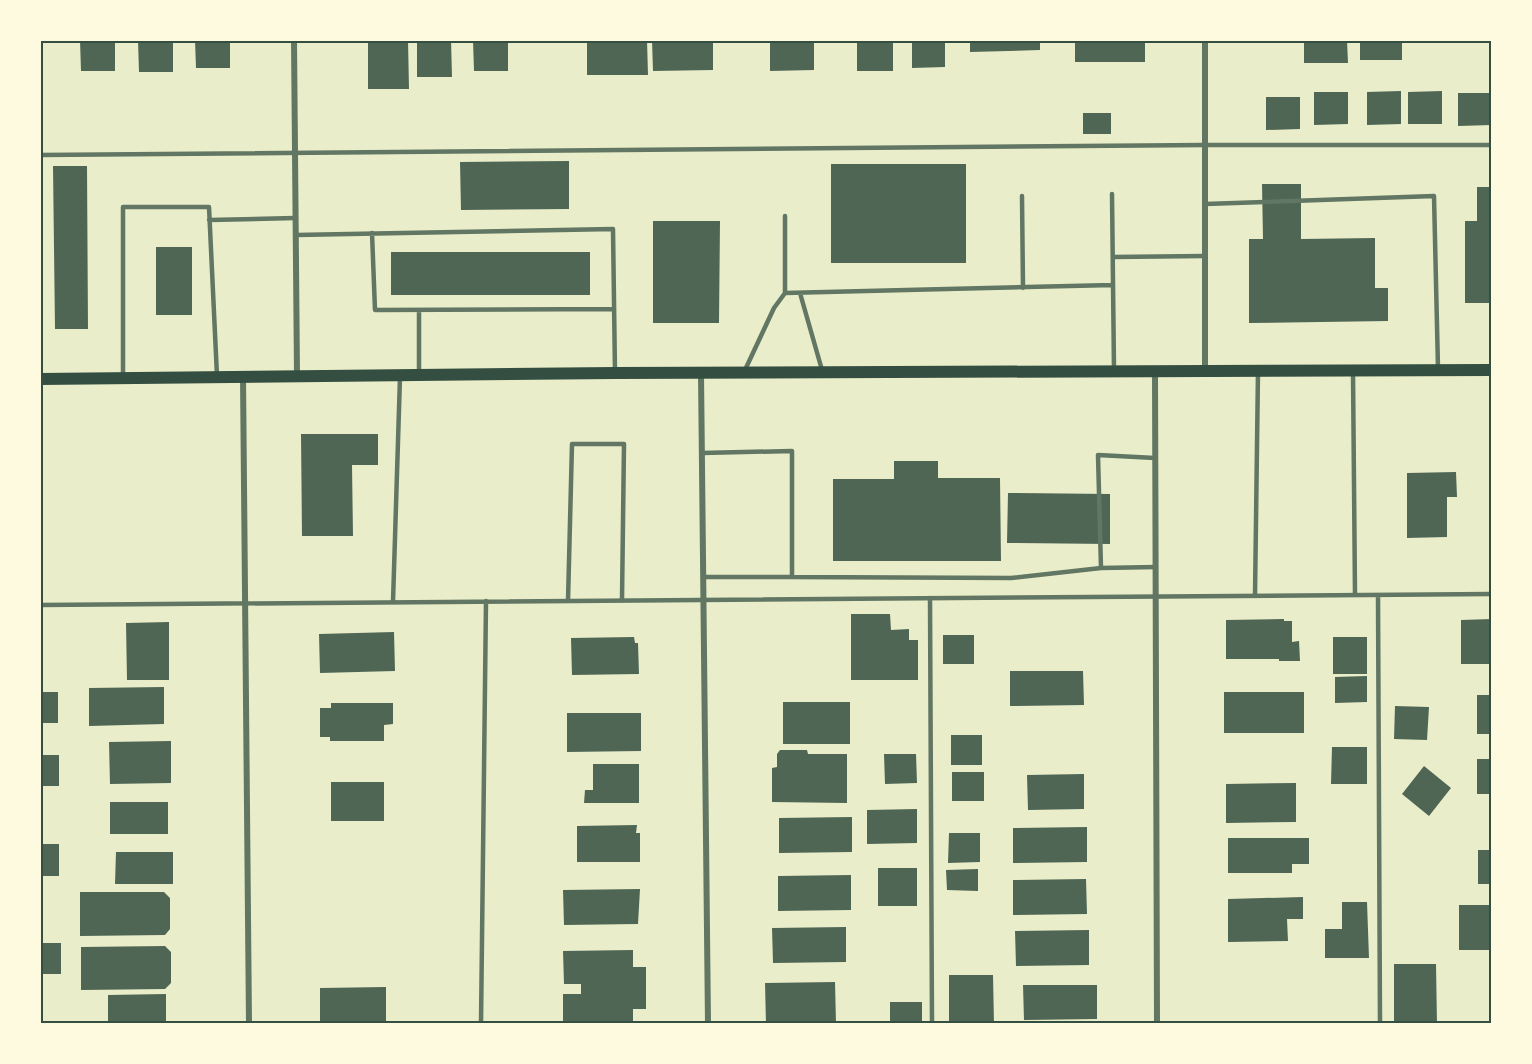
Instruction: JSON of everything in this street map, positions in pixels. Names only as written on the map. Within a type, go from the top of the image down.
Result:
[{"type":"main road","points":[[40,379],[701,372],[1491,370]]},
{"type":"street","points":[[294,40],[297,375]]},
{"type":"street","points":[[1205,40],[1205,371]]},
{"type":"street","points":[[701,372],[708,1023]]},
{"type":"street","points":[[1155,372],[1157,1023]]},
{"type":"street","points":[[243,376],[249,1023]]},
{"type":"lane","points":[[40,155],[1205,145],[1491,145]]},
{"type":"lane","points":[[1112,194],[1114,372]]},
{"type":"lane","points":[[1022,196],[1023,288]]},
{"type":"lane","points":[[1205,204],[1434,196],[1438,370]]},
{"type":"lane","points":[[123,378],[123,207],[209,207],[217,376]]},
{"type":"lane","points":[[744,372],[774,309],[785,293],[785,216]]},
{"type":"lane","points":[[209,220],[295,218]]},
{"type":"lane","points":[[296,235],[613,229],[615,373]]},
{"type":"lane","points":[[372,233],[375,310],[614,309]]},
{"type":"lane","points":[[1113,258],[1205,256]]},
{"type":"lane","points":[[785,293],[1113,285]]},
{"type":"lane","points":[[800,293],[823,372]]},
{"type":"lane","points":[[419,310],[419,375]]},
{"type":"lane","points":[[1255,596],[1258,371]]},
{"type":"lane","points":[[1353,371],[1355,595]]},
{"type":"lane","points":[[393,602],[400,375]]},
{"type":"lane","points":[[568,601],[572,444],[624,444],[622,600]]},
{"type":"lane","points":[[702,453],[792,451],[792,577]]},
{"type":"lane","points":[[1101,568],[1098,455],[1155,458]]},
{"type":"lane","points":[[703,577],[1011,578],[1101,568],[1156,567]]},
{"type":"lane","points":[[40,604],[1491,594]]},
{"type":"lane","points":[[1378,595],[1380,1023]]},
{"type":"lane","points":[[930,598],[932,1023]]},
{"type":"lane","points":[[481,1023],[486,601]]},
{"type":"building","points":[[80,40],[115,40],[115,71],[81,71]]},
{"type":"building","points":[[138,40],[173,40],[173,72],[139,72]]},
{"type":"building","points":[[195,40],[230,40],[230,68],[196,68]]},
{"type":"building","points":[[368,40],[408,40],[409,89],[368,89]]},
{"type":"building","points":[[417,40],[451,40],[452,77],[417,77]]},
{"type":"building","points":[[473,40],[508,40],[508,71],[474,71]]},
{"type":"building","points":[[587,40],[647,40],[648,75],[587,75]]},
{"type":"building","points":[[652,40],[713,40],[713,70],[653,71]]},
{"type":"building","points":[[770,40],[814,40],[814,70],[770,71]]},
{"type":"building","points":[[857,40],[893,40],[893,71],[857,71]]},
{"type":"building","points":[[912,40],[945,40],[945,67],[912,68]]},
{"type":"building","points":[[970,40],[1040,40],[1040,50],[970,52]]},
{"type":"building","points":[[1075,40],[1145,40],[1145,62],[1075,62]]},
{"type":"building","points":[[1304,40],[1347,40],[1348,63],[1304,63]]},
{"type":"building","points":[[1360,40],[1402,40],[1402,60],[1360,60]]},
{"type":"building","points":[[1401,91],[1401,124],[1367,125],[1367,92]]},
{"type":"building","points":[[1442,91],[1442,124],[1408,124],[1408,92]]},
{"type":"building","points":[[1314,92],[1348,92],[1348,124],[1314,125]]},
{"type":"building","points":[[1458,93],[1491,93],[1492,125],[1458,126]]},
{"type":"building","points":[[1266,97],[1300,97],[1300,129],[1266,130]]},
{"type":"building","points":[[1083,113],[1111,113],[1111,134],[1083,134]]},
{"type":"building","points":[[569,161],[569,209],[461,210],[460,162]]},
{"type":"building","points":[[831,164],[966,164],[966,263],[831,263]]},
{"type":"building","points":[[53,166],[87,166],[88,329],[55,329]]},
{"type":"building","points":[[1262,184],[1301,184],[1301,239],[1375,238],[1375,288],[1388,288],[1388,321],[1249,323],[1249,239],[1263,239]]},
{"type":"building","points":[[1477,187],[1492,187],[1492,303],[1465,303],[1465,221],[1477,221]]},
{"type":"building","points":[[653,221],[720,221],[719,323],[653,323]]},
{"type":"building","points":[[156,247],[192,247],[192,315],[156,315]]},
{"type":"building","points":[[391,252],[590,252],[590,295],[391,295]]},
{"type":"building","points":[[301,434],[378,434],[378,465],[352,465],[353,536],[302,536]]},
{"type":"building","points":[[894,461],[938,461],[938,478],[1000,478],[1001,561],[833,561],[833,479],[894,479]]},
{"type":"building","points":[[1456,472],[1457,497],[1447,497],[1447,537],[1407,538],[1407,473]]},
{"type":"building","points":[[1008,493],[1110,494],[1110,544],[1007,543]]},
{"type":"building","points":[[851,614],[890,614],[891,630],[909,629],[909,640],[918,640],[918,680],[851,680]]},
{"type":"building","points":[[1284,619],[1284,621],[1292,621],[1292,642],[1299,641],[1300,661],[1226,659],[1226,620]]},
{"type":"building","points":[[1492,619],[1492,664],[1461,664],[1461,620]]},
{"type":"building","points":[[169,622],[169,680],[127,680],[126,623]]},
{"type":"building","points":[[394,632],[395,671],[320,673],[319,634]]},
{"type":"building","points":[[943,635],[974,635],[974,664],[943,664]]},
{"type":"building","points":[[634,637],[635,643],[638,643],[639,674],[572,675],[571,638]]},
{"type":"building","points":[[1333,637],[1367,637],[1367,674],[1333,674]]},
{"type":"building","points":[[1010,671],[1083,671],[1084,705],[1010,706]]},
{"type":"building","points":[[1367,676],[1367,702],[1335,703],[1335,677]]},
{"type":"building","points":[[164,687],[164,724],[89,726],[89,688]]},
{"type":"building","points":[[40,692],[58,692],[58,723],[40,723]]},
{"type":"building","points":[[1224,692],[1304,692],[1304,733],[1224,733]]},
{"type":"building","points":[[1477,695],[1492,695],[1492,734],[1477,734]]},
{"type":"building","points":[[783,702],[850,702],[850,744],[783,744]]},
{"type":"building","points":[[331,703],[393,703],[393,724],[384,725],[384,741],[330,741],[330,737],[320,737],[320,708],[331,708]]},
{"type":"building","points":[[1395,706],[1429,707],[1427,740],[1394,739]]},
{"type":"building","points":[[567,713],[641,713],[641,751],[567,752]]},
{"type":"building","points":[[951,735],[982,735],[982,765],[951,765]]},
{"type":"building","points":[[171,741],[171,783],[110,784],[109,742]]},
{"type":"building","points":[[1332,747],[1367,747],[1367,784],[1331,784]]},
{"type":"building","points":[[780,750],[807,750],[808,754],[847,754],[847,803],[772,802],[772,768],[777,767],[777,754]]},
{"type":"building","points":[[884,754],[916,754],[917,783],[885,784]]},
{"type":"building","points":[[40,755],[59,755],[59,786],[40,786]]},
{"type":"building","points":[[1477,759],[1492,759],[1492,794],[1477,794]]},
{"type":"building","points":[[593,764],[639,764],[639,803],[584,803],[585,790],[593,790]]},
{"type":"building","points":[[1424,766],[1451,788],[1429,816],[1402,794]]},
{"type":"building","points":[[952,772],[984,772],[984,801],[952,801]]},
{"type":"building","points":[[1084,774],[1084,809],[1028,810],[1027,775]]},
{"type":"building","points":[[331,782],[384,782],[384,821],[331,821]]},
{"type":"building","points":[[1296,783],[1296,822],[1226,823],[1226,784]]},
{"type":"building","points":[[110,802],[168,802],[168,834],[110,834]]},
{"type":"building","points":[[917,809],[917,843],[867,844],[867,810]]},
{"type":"building","points":[[852,817],[852,852],[779,853],[779,818]]},
{"type":"building","points":[[637,825],[636,833],[640,833],[640,862],[577,862],[577,826]]},
{"type":"building","points":[[1087,827],[1087,862],[1013,863],[1013,828]]},
{"type":"building","points":[[949,833],[980,833],[980,862],[948,863]]},
{"type":"building","points":[[1228,838],[1309,838],[1309,864],[1292,864],[1292,873],[1228,873]]},
{"type":"building","points":[[40,844],[59,844],[59,876],[40,876]]},
{"type":"building","points":[[1478,850],[1492,850],[1492,884],[1478,884]]},
{"type":"building","points":[[116,852],[173,852],[173,884],[115,884]]},
{"type":"building","points":[[878,868],[917,868],[917,906],[878,906]]},
{"type":"building","points":[[978,869],[978,891],[947,890],[946,870]]},
{"type":"building","points":[[851,875],[851,910],[778,911],[778,876]]},
{"type":"building","points":[[1086,879],[1087,914],[1013,915],[1013,880]]},
{"type":"building","points":[[640,889],[638,924],[564,925],[563,890]]},
{"type":"building","points":[[80,892],[164,892],[170,898],[170,929],[165,935],[80,936]]},
{"type":"building","points":[[1303,897],[1303,919],[1287,919],[1288,941],[1228,942],[1228,899]]},
{"type":"building","points":[[1342,902],[1367,902],[1369,958],[1325,958],[1325,929],[1342,929]]},
{"type":"building","points":[[1459,905],[1492,905],[1492,950],[1459,950]]},
{"type":"building","points":[[846,927],[846,962],[773,963],[772,928]]},
{"type":"building","points":[[1089,930],[1089,965],[1016,966],[1015,931]]},
{"type":"building","points":[[40,943],[61,943],[61,974],[40,974]]},
{"type":"building","points":[[165,946],[171,952],[171,983],[165,989],[81,990],[81,947]]},
{"type":"building","points":[[633,950],[633,967],[646,967],[646,1009],[633,1009],[633,1024],[563,1024],[563,994],[581,994],[581,984],[564,984],[563,951]]},
{"type":"building","points":[[1394,964],[1436,964],[1437,1024],[1394,1024]]},
{"type":"building","points":[[949,975],[993,975],[994,1024],[949,1024]]},
{"type":"building","points":[[835,982],[836,1024],[766,1024],[765,983]]},
{"type":"building","points":[[1023,985],[1097,985],[1097,1019],[1024,1020]]},
{"type":"building","points":[[386,987],[386,1024],[320,1024],[320,988]]},
{"type":"building","points":[[166,994],[166,1024],[108,1024],[108,995]]},
{"type":"building","points":[[890,1002],[922,1002],[922,1024],[890,1024]]}]
